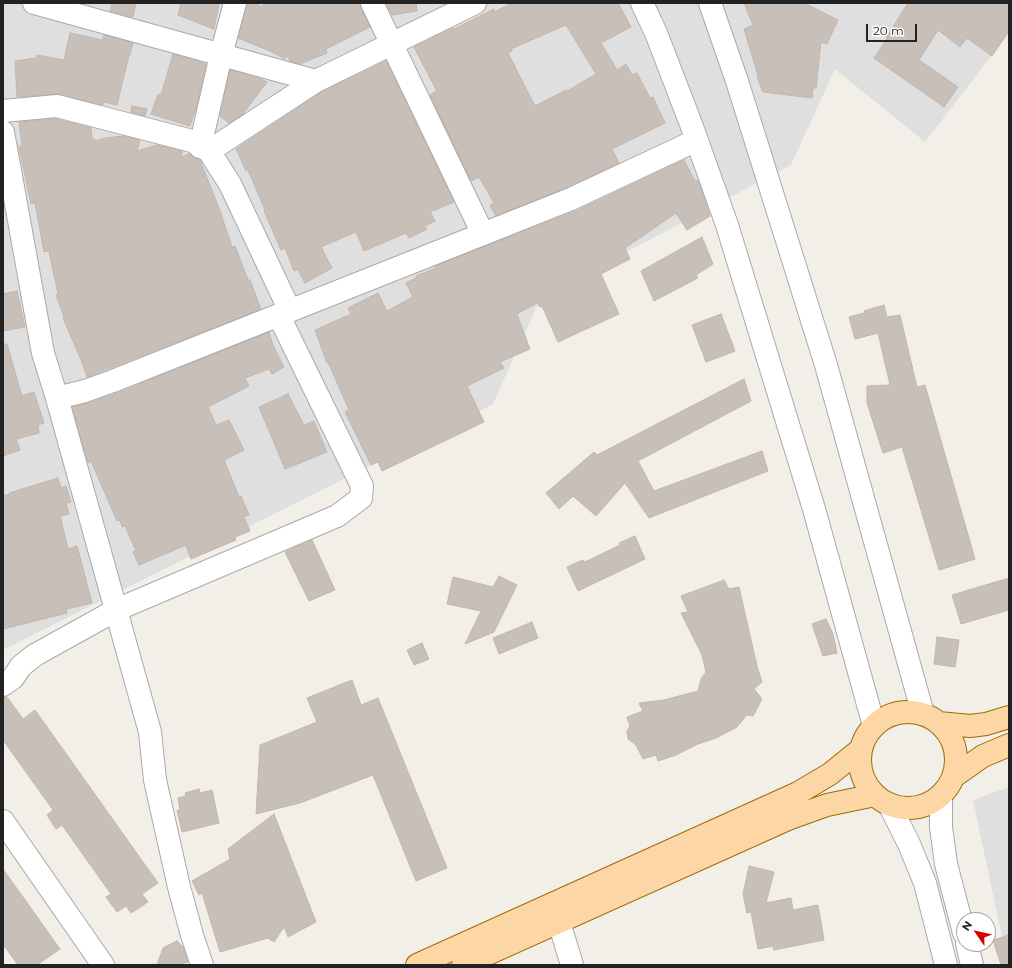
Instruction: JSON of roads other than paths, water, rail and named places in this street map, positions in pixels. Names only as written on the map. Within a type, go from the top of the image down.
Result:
[{"type":"main road","points":[[931,718],[949,734],[955,748],[956,763],[953,777],[948,787],[941,795],[926,804],[910,808],[899,807],[882,799],[867,785],[862,774],[860,761],[861,749],[866,737],[874,726],[888,716],[906,711],[970,726],[986,724],[1009,717]]},
{"type":"main road","points":[[953,777],[983,756],[1009,745]]},
{"type":"main road","points":[[416,965],[798,793],[830,774],[861,749]]},
{"type":"main road","points":[[463,965],[788,819],[826,805],[882,799]]},
{"type":"street","points":[[34,3],[316,81]]},
{"type":"street","points":[[205,149],[221,55],[235,3]]},
{"type":"street","points":[[372,3],[483,234]]},
{"type":"street","points":[[205,149],[316,81],[475,3]]},
{"type":"street","points":[[642,3],[656,33],[697,140],[727,226],[814,509],[874,726]]},
{"type":"street","points":[[710,3],[737,80],[826,365],[931,718]]},
{"type":"street","points":[[3,111],[57,106],[192,141],[205,149],[230,184],[285,313],[362,486],[361,498],[337,516],[116,610],[35,655],[21,666],[13,678],[3,686]]},
{"type":"street","points":[[3,132],[43,354],[58,398],[150,732],[155,780],[179,887],[202,965]]},
{"type":"street","points":[[58,398],[104,385],[571,199],[697,140]]},
{"type":"street","points":[[941,795],[941,827],[946,864],[959,912]]},
{"type":"street","points":[[882,799],[909,844],[925,883],[946,965]]},
{"type":"street","points":[[3,821],[103,965]]},
{"type":"street","points":[[559,922],[572,965]]},
{"type":"street","points":[[969,952],[972,965]]}]
